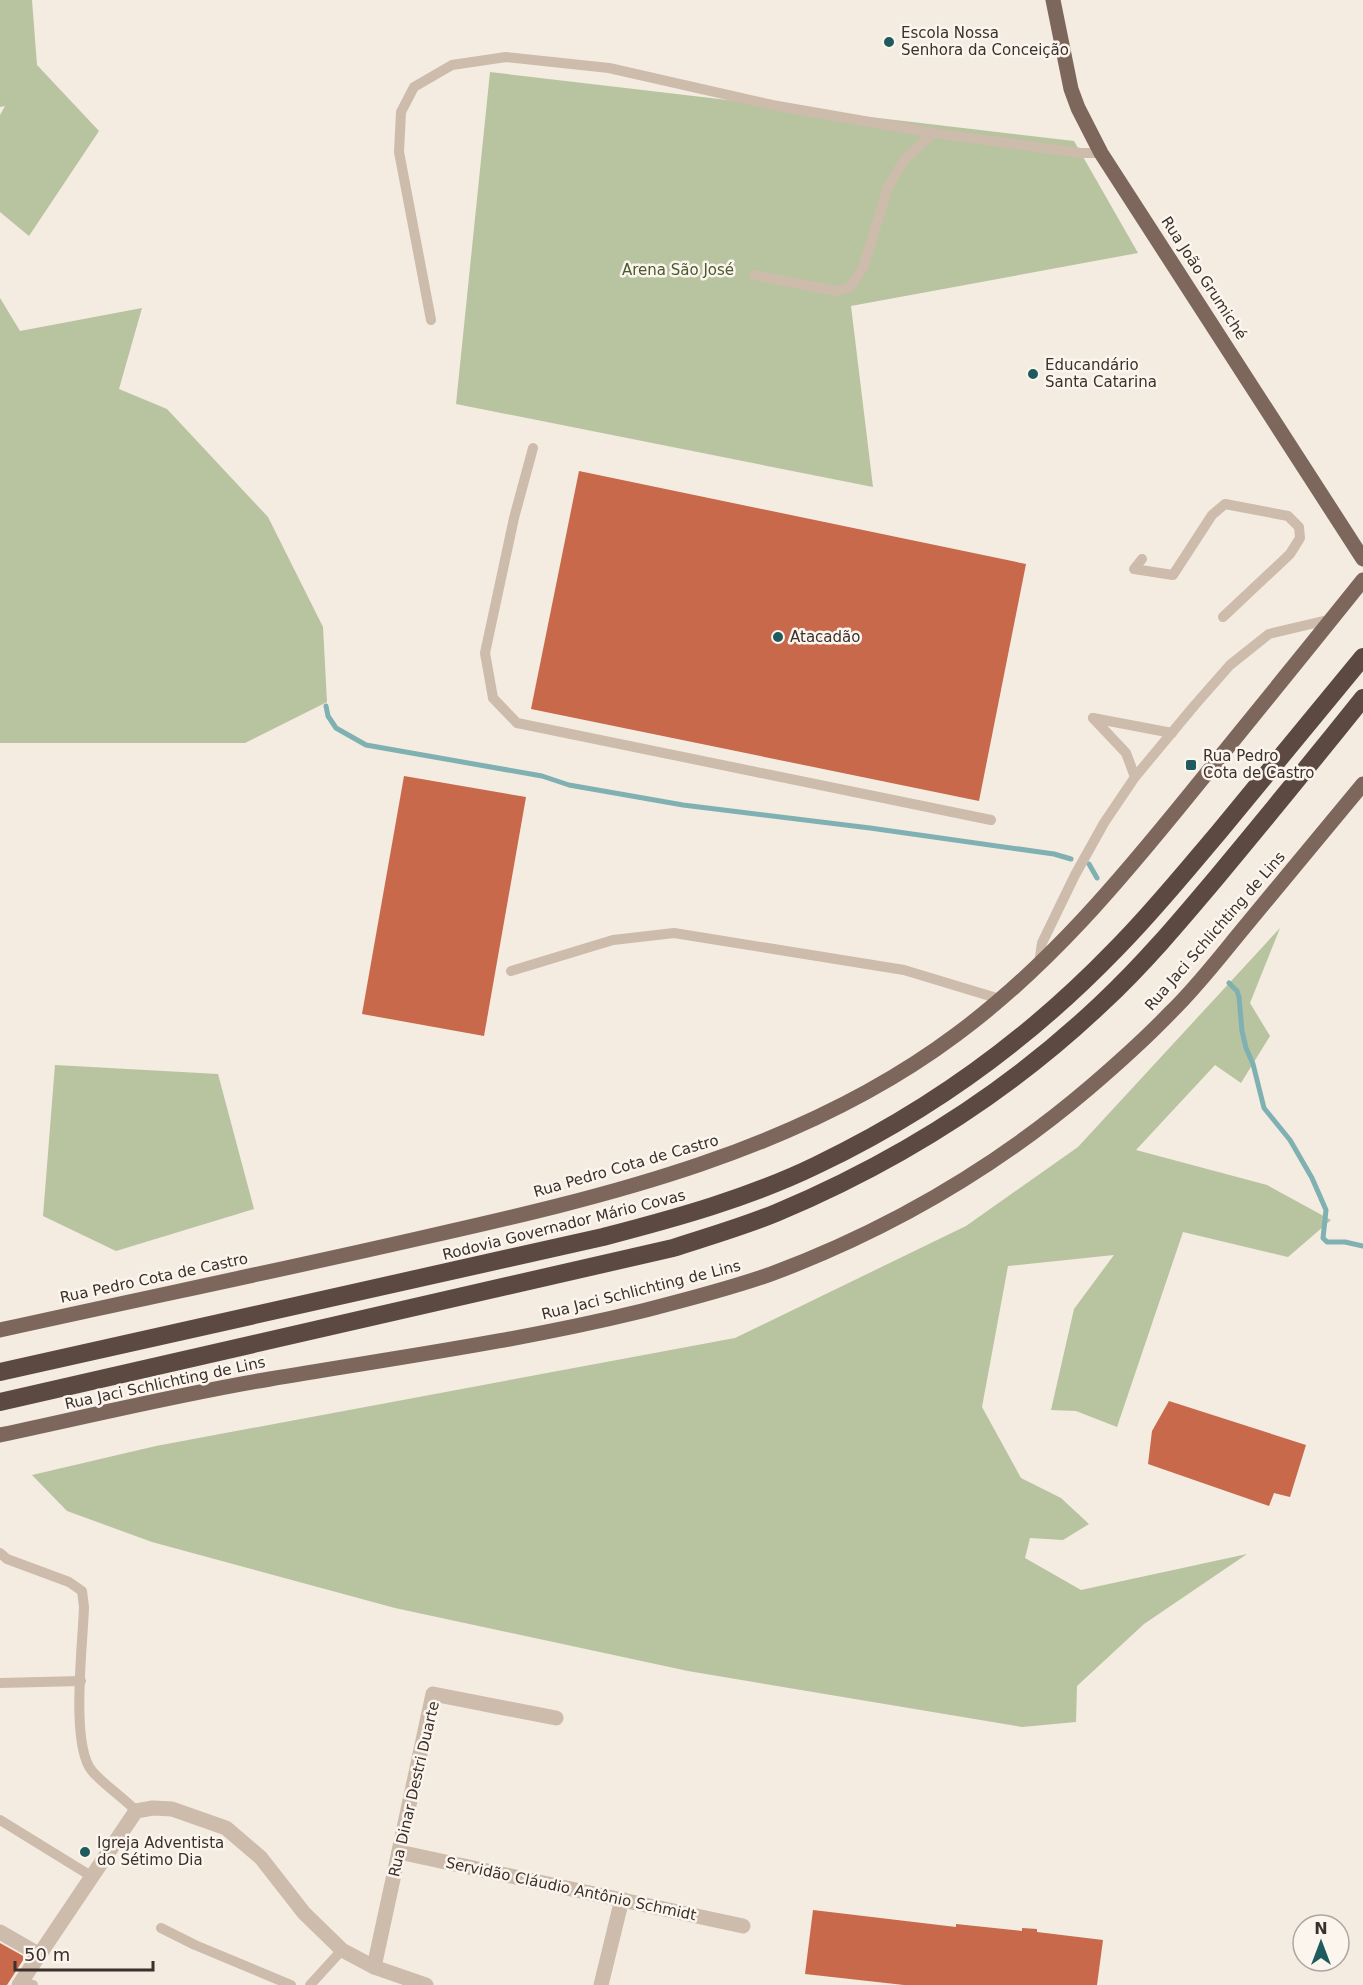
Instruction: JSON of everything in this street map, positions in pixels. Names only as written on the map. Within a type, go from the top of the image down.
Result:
[{"type":"highway","name":"Rodovia Governador Mário Covas","points":[[0,1372],[603,1237],[675,1218],[744,1195],[816,1166],[880,1132],[942,1094],[999,1054],[1056,1006],[1114,951],[1164,898],[1363,657]]},
{"type":"highway","points":[[0,1402],[673,1248],[774,1213],[830,1189],[889,1158],[949,1122],[1008,1082],[1101,1004],[1141,965],[1178,923],[1363,698]]},
{"type":"main road","name":"Rua João Grumiché","points":[[1053,0],[1071,89],[1101,153],[1363,560]]},
{"type":"main road","name":"Rua Pedro Cota de Castro","points":[[0,1330],[578,1201],[729,1155],[854,1100],[908,1069],[959,1033],[1039,964],[1082,921],[1130,868],[1363,580]]},
{"type":"main road","name":"Rua Jaci Schlichting de Lins","points":[[0,1435],[230,1386],[488,1344],[622,1316],[700,1296],[770,1274],[891,1221],[938,1195],[1002,1154],[1088,1089],[1132,1050],[1172,1012],[1206,974],[1363,784]]},
{"type":"street","name":"Rua Dinar Destri Duarte","points":[[374,1968],[433,1694],[556,1718]]},
{"type":"street","points":[[25,1984],[40,1955],[136,1811],[153,1808],[172,1809],[226,1828],[261,1858],[304,1913],[342,1950],[374,1968],[426,1985]]},
{"type":"street","name":"Servidão Cláudio Antônio Schmidt","points":[[399,1852],[743,1926]]},
{"type":"street","points":[[601,1985],[622,1899]]},
{"type":"street","points":[[0,1932],[40,1955]]},
{"type":"lane","points":[[431,320],[399,152],[401,112],[414,87],[452,65],[506,57],[609,68],[772,105],[933,133],[1080,153],[1101,153]]},
{"type":"lane","points":[[754,275],[836,291],[850,287],[863,268],[888,187],[904,160],[933,133]]},
{"type":"lane","points":[[533,448],[511,530],[485,653],[494,698],[517,723],[991,820]]},
{"type":"lane","points":[[1142,559],[1134,569],[1173,575],[1212,514],[1225,504],[1288,516],[1299,527],[1300,538],[1290,554],[1223,617]]},
{"type":"lane","points":[[1039,964],[1042,943],[1075,875],[1104,823],[1135,777],[1172,733],[1230,665],[1269,634],[1332,619]]},
{"type":"lane","points":[[1135,777],[1126,753],[1093,718],[1172,733]]},
{"type":"lane","points":[[511,970],[613,940],[675,933],[904,970],[1000,999]]},
{"type":"lane","points":[[0,1553],[7,1559],[69,1582],[82,1591],[84,1607],[79,1730],[82,1751],[91,1770],[136,1811]]},
{"type":"lane","points":[[0,1683],[81,1681]]},
{"type":"lane","points":[[0,1820],[91,1876]]},
{"type":"lane","points":[[161,1928],[195,1945],[291,1985]]},
{"type":"lane","points":[[310,1985],[342,1950]]},
{"type":"green space","points":[[0,0],[32,0],[37,65],[99,131],[29,236],[0,212],[0,115],[5,106],[0,107]]},
{"type":"green space","name":"Arena São José","points":[[490,72],[1074,141],[1138,253],[851,306],[873,487],[456,404]]},
{"type":"green space","points":[[0,298],[20,331],[142,308],[119,389],[167,409],[268,517],[323,627],[327,702],[245,743],[0,743]]},
{"type":"green space","points":[[1280,928],[1250,1003],[1270,1036],[1241,1083],[1215,1065],[1136,1150],[1267,1185],[1331,1220],[1288,1257],[1183,1232],[1117,1427],[1076,1411],[1051,1410],[1074,1309],[1114,1255],[1008,1266],[982,1407],[1021,1478],[1061,1498],[1089,1524],[1063,1540],[1030,1538],[1025,1558],[1081,1590],[1247,1554],[1144,1624],[1077,1686],[1076,1722],[1022,1727],[688,1671],[395,1608],[152,1542],[67,1511],[32,1475],[156,1446],[735,1338],[966,1226],[1078,1147]]},
{"type":"green space","points":[[55,1065],[218,1074],[254,1209],[116,1251],[43,1216]]},
{"type":"building","name":"Atacadão","points":[[579,471],[1026,564],[979,801],[531,709]]},
{"type":"building","points":[[404,776],[526,797],[484,1036],[362,1014]]},
{"type":"building","points":[[1169,1401],[1306,1445],[1290,1497],[1274,1493],[1269,1506],[1148,1464],[1152,1431]]},
{"type":"building","points":[[813,1910],[956,1927],[956,1924],[1022,1931],[1022,1928],[1037,1929],[1037,1932],[1103,1940],[1097,1985],[904,1985],[805,1974]]},
{"type":"building","points":[[0,1943],[25,1957],[7,1985],[0,1985]]},
{"type":"waterway","points":[[326,706],[328,716],[336,728],[366,745],[542,776],[569,785],[683,805],[870,828],[1054,854],[1071,859]]},
{"type":"waterway","points":[[1089,864],[1097,878]]},
{"type":"waterway","points":[[1229,983],[1237,991],[1239,997],[1242,1031],[1264,1108],[1290,1140],[1312,1178],[1326,1210],[1323,1238],[1327,1242],[1345,1242],[1363,1246]]},
{"type":"place","name":"Escola Nossa Senhora da Conceição","points":[[889,42]]},
{"type":"place","name":"Educandário Santa Catarina","points":[[1033,374]]},
{"type":"place","name":"Atacadão","points":[[778,637]]},
{"type":"place","name":"Rua Pedro Cota de Castro","points":[[1191,765]]},
{"type":"place","name":"Igreja Adventista do Sétimo Dia","points":[[85,1852]]}]
